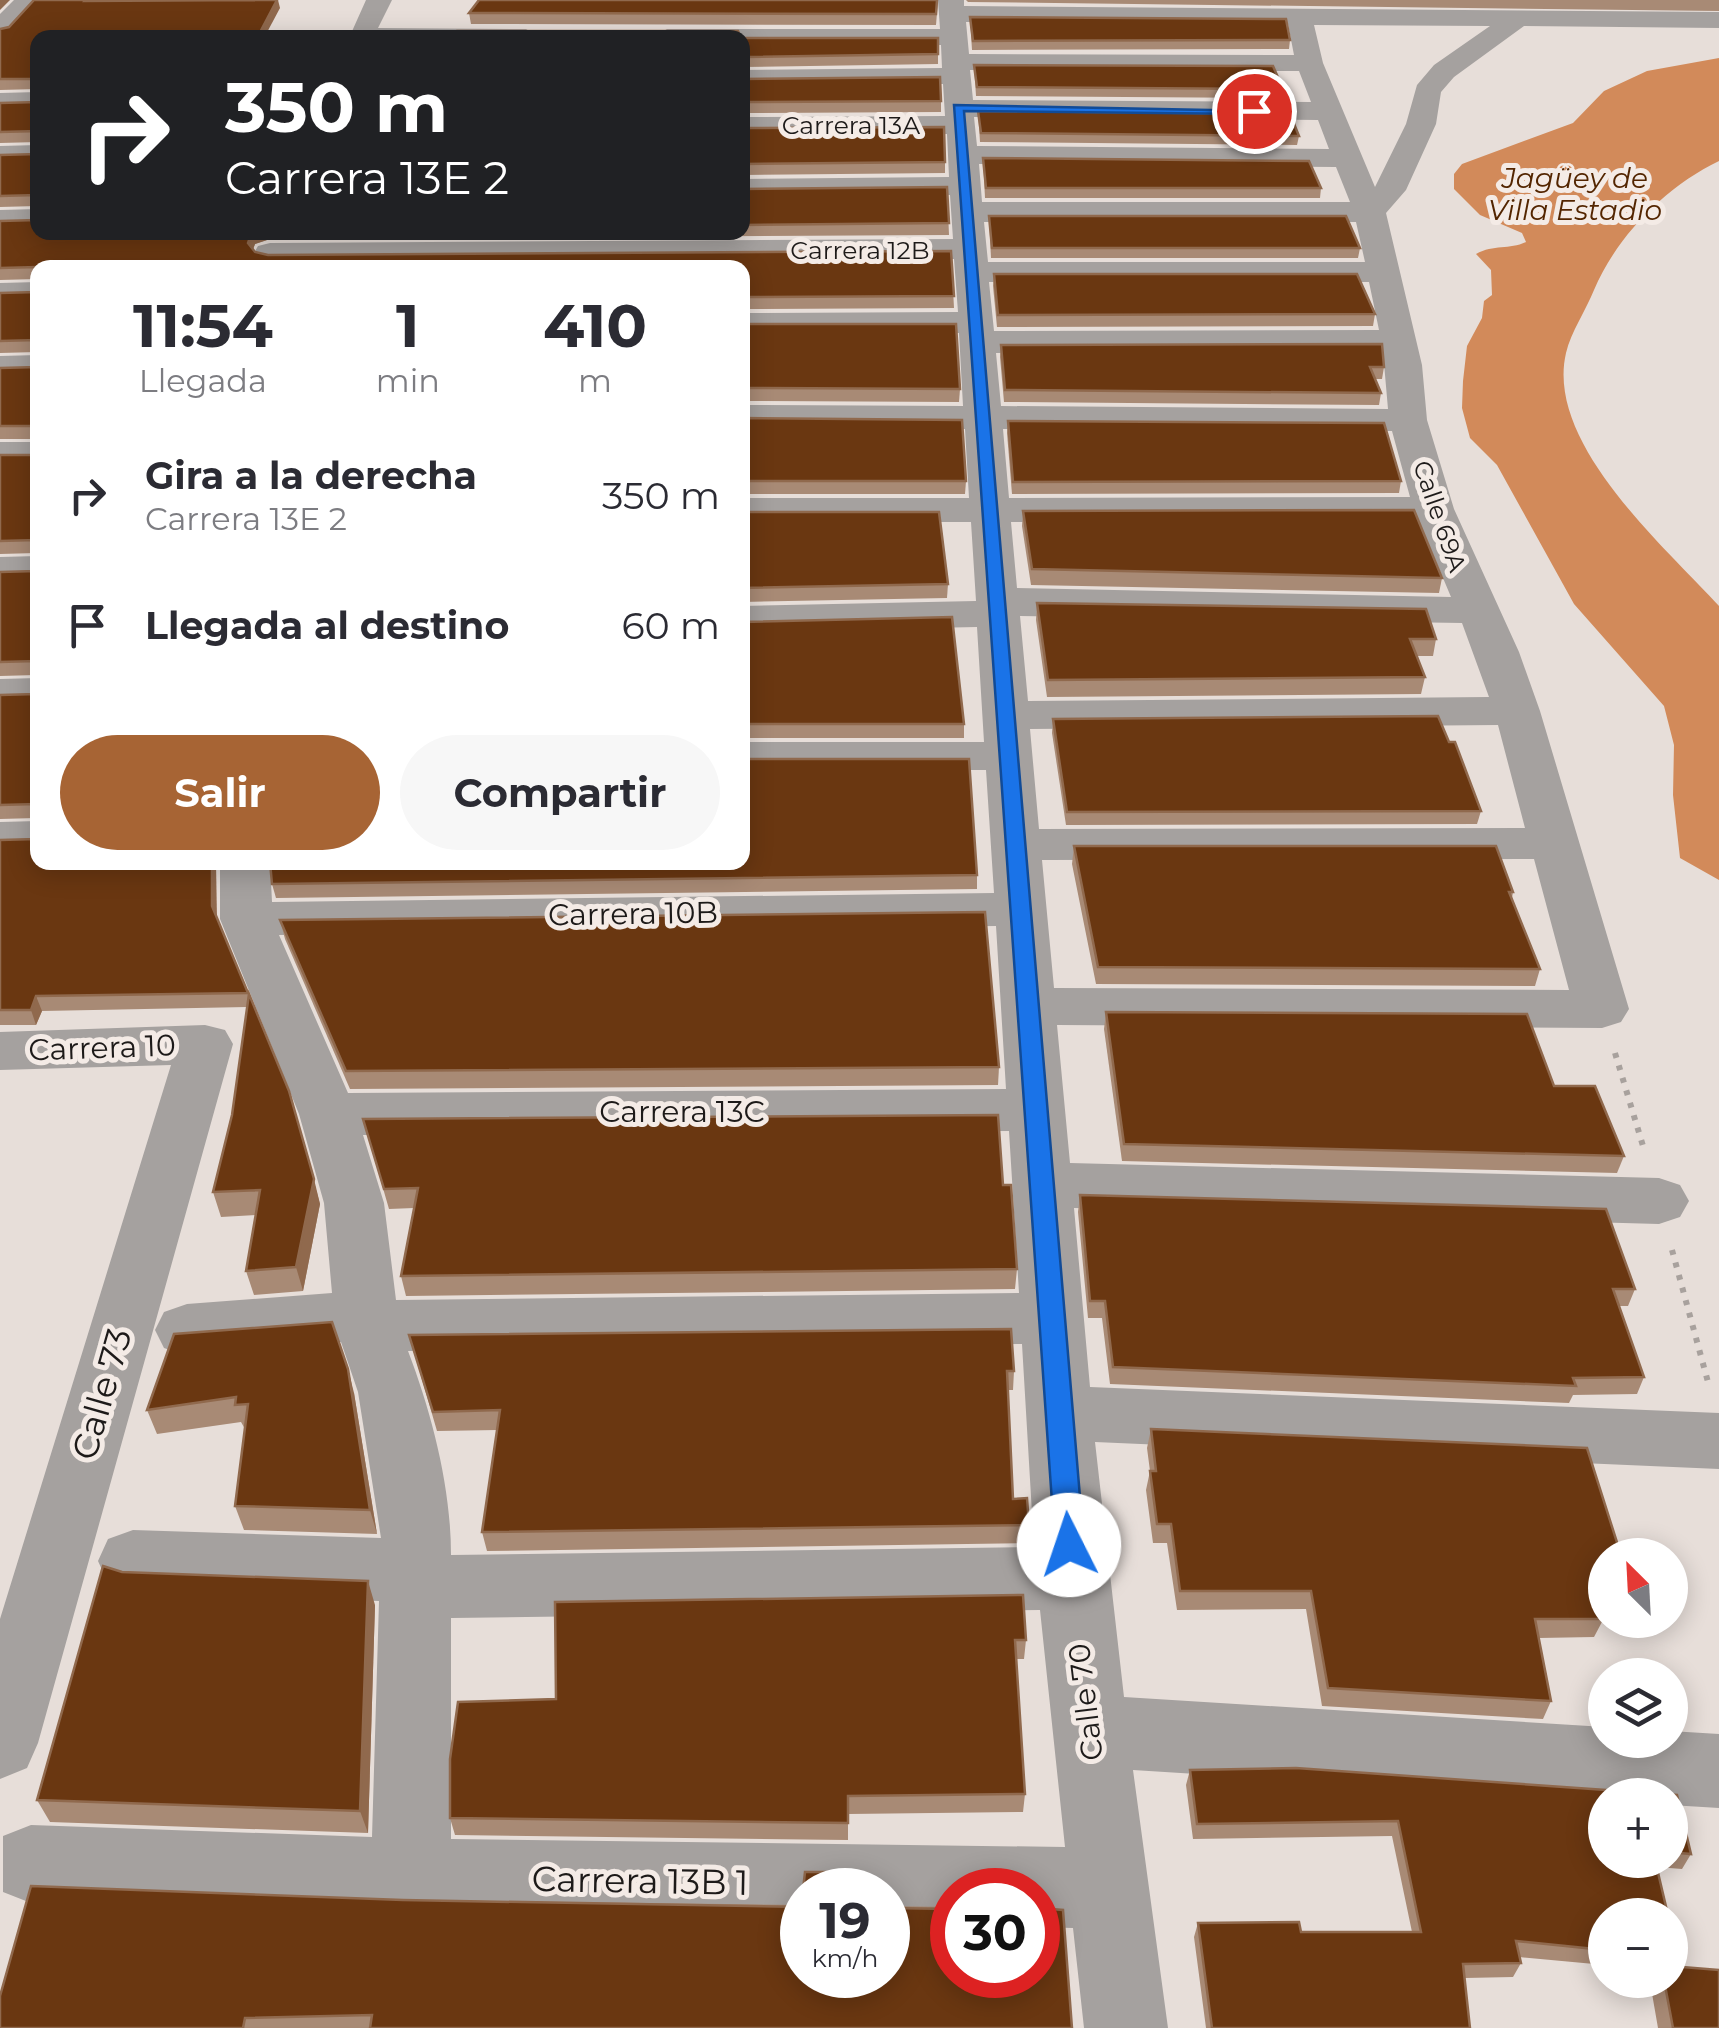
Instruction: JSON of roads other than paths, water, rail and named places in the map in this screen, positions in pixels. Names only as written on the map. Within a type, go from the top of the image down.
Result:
[{"type":"street","points":[[0,29],[29,0]]},
{"type":"street","points":[[364,30],[380,0]]},
{"type":"street","points":[[750,317],[962,154],[1300,18],[1651,9],[1719,20]]},
{"type":"street","points":[[962,154],[1370,212],[1390,190],[1421,124],[1427,91],[1510,10]]},
{"type":"street","name":"Calle 69A","points":[[1028,1006],[1602,1008],[1516,711],[1434,508],[1408,420],[1398,341],[1370,212],[1309,63],[1300,18]]},
{"type":"street","points":[[962,154],[1309,63]]},
{"type":"street","points":[[750,76],[962,154],[1398,341]]},
{"type":"street","points":[[750,81],[962,154],[1383,272]]},
{"type":"street","points":[[0,102],[30,101]]},
{"type":"street","points":[[750,187],[962,154],[1327,112]]},
{"type":"street","name":"Carrera 13A","points":[[750,127],[962,154]]},
{"type":"street","points":[[0,155],[30,154]]},
{"type":"street","points":[[962,154],[1348,158]]},
{"type":"street","name":"Carrera 12B","points":[[750,184],[962,154]]},
{"type":"street","name":"Calle 70","points":[[962,154],[1072,1578],[1126,2028]]},
{"type":"street","points":[[0,220],[30,219]]},
{"type":"street","name":"Carrera 12B","points":[[271,251],[349,240]]},
{"type":"street","points":[[0,292],[30,292]]},
{"type":"street","points":[[0,367],[30,366]]},
{"type":"street","points":[[750,416],[1408,420]]},
{"type":"street","points":[[0,454],[30,454]]},
{"type":"street","points":[[750,510],[1434,508]]},
{"type":"street","points":[[0,570],[30,569]]},
{"type":"street","points":[[750,618],[999,607],[1477,610]]},
{"type":"street","points":[[0,693],[30,692]]},
{"type":"street","points":[[750,755],[1007,736],[1516,711]]},
{"type":"street","points":[[0,837],[30,836]]},
{"type":"street","points":[[1015,845],[1557,843]]},
{"type":"street","points":[[246,891],[328,1114],[354,1203],[367,1320],[391,1392],[416,1520],[411,1878]]},
{"type":"street","name":"Carrera 10B","points":[[246,891],[1020,908]]},
{"type":"street","name":"Carrera 10","points":[[0,1052],[204,1044]]},
{"type":"street","name":"Calle 73","points":[[0,1743],[204,1044]]},
{"type":"street","name":"Carrera 13C","points":[[328,1114],[1036,1110]]},
{"type":"street","points":[[1042,1184],[1659,1201]]},
{"type":"street","points":[[187,1330],[367,1320],[1054,1318]]},
{"type":"street","points":[[1059,1413],[1719,1441]]},
{"type":"street","points":[[133,1561],[416,1579],[1072,1578]]},
{"type":"street","points":[[1090,1731],[1719,1771]]},
{"type":"street","name":"Carrera 13B 1","points":[[31,1864],[411,1878],[1108,1888]]},
{"type":"water","name":"Jagüey de Villa Estadio","points":[[1719,58],[1719,161],[1662,199],[1629,232],[1604,270],[1568,345],[1564,387],[1573,422],[1614,491],[1719,606],[1719,880],[1680,858],[1673,795],[1674,745],[1664,706],[1574,604],[1497,465],[1470,438],[1462,408],[1467,346],[1482,318],[1484,301],[1492,295],[1491,270],[1476,254],[1526,242],[1522,233],[1480,215],[1454,189],[1454,174],[1462,164],[1573,123],[1604,91],[1647,71]]}]
